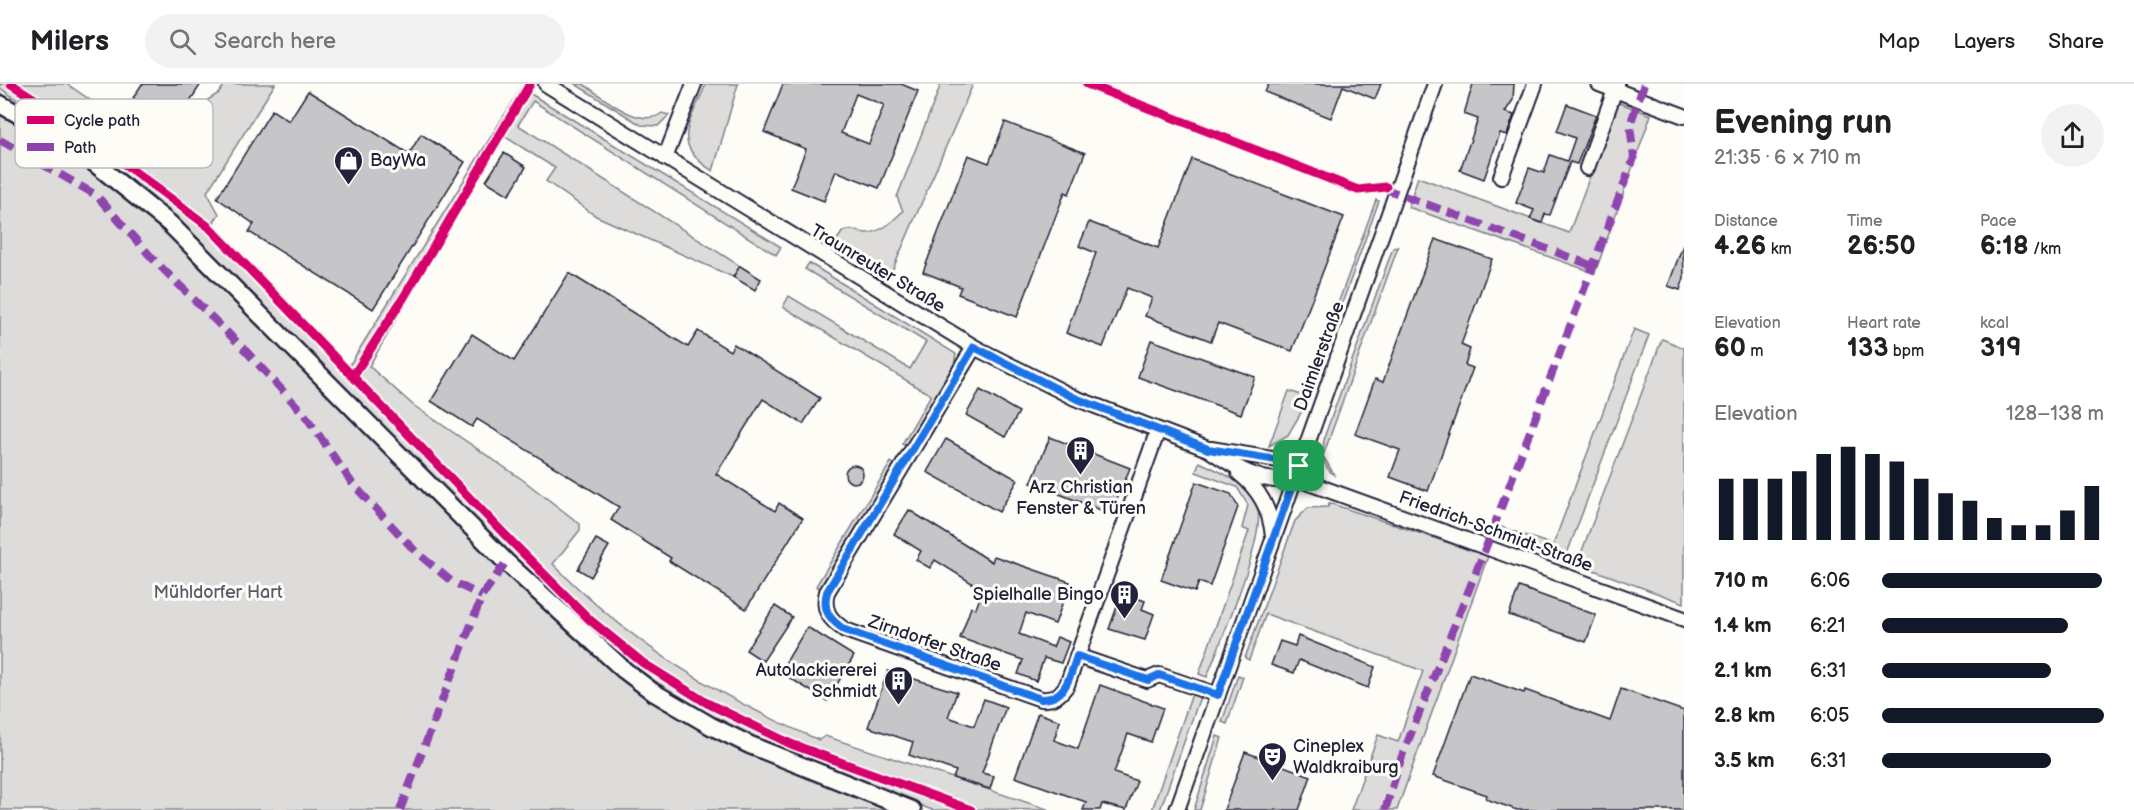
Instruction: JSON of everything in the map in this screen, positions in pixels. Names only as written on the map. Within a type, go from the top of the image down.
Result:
[{"type":"main road","points":[[0,104],[15,112]]},
{"type":"main road","points":[[101,168],[170,224],[506,562],[624,670],[653,692],[711,726],[750,745],[912,810]]},
{"type":"street","name":"Traunreuter Straße","points":[[546,84],[974,347],[1064,393],[1158,430],[1208,449],[1284,461],[1297,472]]},
{"type":"street","points":[[665,158],[694,84]]},
{"type":"street","name":"Daimlerstraße","points":[[1177,810],[1435,84]]},
{"type":"street","points":[[1501,177],[1535,84]]},
{"type":"street","points":[[1599,84],[1616,87],[1684,116]]},
{"type":"street","points":[[1587,168],[1616,87]]},
{"type":"street","name":"Zirndorfer Straße","points":[[974,347],[827,592],[826,609],[829,617],[845,630],[1041,699],[1052,700],[1067,685],[1158,430]]},
{"type":"street","name":"Traunreuter Straße","points":[[1208,449],[1224,460],[1259,493],[1271,520],[1273,539]]},
{"type":"street","name":"Traunreuter Straße","points":[[1224,460],[1267,480],[1297,472]]},
{"type":"street","name":"Friedrich-Schmidt-Straße","points":[[1297,472],[1684,619]]},
{"type":"street","points":[[1077,656],[1148,680],[1159,675],[1218,695]]},
{"type":"green space","points":[[0,84],[5,84],[28,99],[16,99],[0,88]]},
{"type":"green space","points":[[16,84],[67,84],[89,99],[40,99]]},
{"type":"green space","points":[[225,84],[275,84],[207,192],[219,214],[212,225],[135,168],[213,168],[213,99],[209,99],[219,93]]},
{"type":"green space","points":[[575,84],[583,84],[632,115],[653,117],[662,113],[669,115],[658,126],[641,125]]},
{"type":"green space","points":[[706,84],[738,84],[713,171],[699,161],[691,152],[687,142],[690,122]]},
{"type":"green space","points":[[941,84],[973,84],[889,278],[834,244],[843,231],[866,233],[877,231],[903,211],[897,197]]},
{"type":"green space","points":[[521,88],[781,247],[776,255],[533,101],[518,125],[740,266],[733,277],[596,216],[546,181],[555,168],[504,136],[369,366],[413,405],[523,480],[580,524],[580,530],[553,564],[614,619],[677,666],[745,705],[819,740],[825,736],[1050,810],[977,809],[793,742],[709,701],[667,676],[591,618],[431,456],[349,366]]},
{"type":"green space","points":[[1617,102],[1651,115],[1595,273],[1408,207],[1418,177],[1569,233]]},
{"type":"green space","name":"Mühldorfer Hart","points":[[0,112],[15,121],[15,168],[86,168],[177,241],[501,568],[573,637],[619,676],[891,810],[0,810]]},
{"type":"green space","points":[[114,168],[124,168],[206,229],[509,543],[588,622],[641,665],[705,705],[790,747],[963,810],[932,810],[811,763],[715,720],[628,664],[511,555],[174,216],[141,187]]},
{"type":"green space","points":[[1376,200],[1379,201],[1305,406],[1288,435],[1269,446],[1289,391],[1304,396]]},
{"type":"green space","points":[[1398,247],[1323,456],[1325,435],[1393,248]]},
{"type":"green space","points":[[809,263],[956,354],[953,371],[907,447],[902,444],[931,395],[783,307],[789,296],[910,369],[926,342],[805,269]]},
{"type":"green space","points":[[1634,329],[1649,335],[1565,559],[1498,535],[1501,527],[1553,545]]},
{"type":"green space","points":[[1662,339],[1684,348],[1684,603],[1577,564]]},
{"type":"green space","points":[[1323,456],[1335,476],[1324,463]]},
{"type":"green space","points":[[891,462],[896,466],[821,589],[816,586]]},
{"type":"green space","points":[[1199,462],[1240,484],[1257,506],[1259,520],[1256,540],[1241,590],[1207,677],[1199,674],[1249,531],[1242,528],[1248,505],[1237,487],[1196,472]]},
{"type":"green space","points":[[1329,503],[1488,556],[1397,810],[1351,810],[1378,735],[1398,742],[1423,671],[1266,614],[1249,660],[1245,658],[1295,521],[1308,508],[1328,507]]},
{"type":"green space","points":[[1238,675],[1243,677],[1227,724],[1222,722]]},
{"type":"green space","points":[[1192,694],[1200,697],[1160,810],[1152,810]]},
{"type":"green space","points":[[1217,736],[1222,738],[1200,810],[1194,810]]},
{"type":"building","points":[[142,84],[201,84],[191,99],[133,98]]},
{"type":"building","points":[[783,84],[901,84],[918,91],[879,188],[836,171],[824,201],[791,188],[806,149],[764,132]],"holes":[[[856,94],[884,105],[869,144],[841,133]]]},
{"type":"building","points":[[1269,84],[1381,84],[1375,99],[1343,86],[1331,118],[1265,92]]},
{"type":"building","points":[[1473,84],[1514,84],[1513,100],[1505,112],[1514,115],[1507,135],[1500,133],[1484,179],[1460,170],[1478,119],[1464,114]]},
{"type":"building","name":"BayWa","points":[[308,91],[409,154],[421,134],[465,162],[373,309],[249,232],[254,224],[217,198],[272,110],[289,121]]},
{"type":"building","points":[[1567,104],[1596,115],[1577,164],[1570,162],[1550,215],[1545,214],[1542,223],[1530,219],[1534,210],[1516,203],[1529,168],[1544,173],[1550,155],[1567,161],[1575,138],[1557,131]]},
{"type":"building","points":[[1005,122],[1085,153],[1069,194],[1065,192],[1017,317],[958,294],[961,287],[923,272],[968,155],[989,163]]},
{"type":"building","points":[[504,153],[526,167],[509,195],[486,181]]},
{"type":"building","points":[[1192,159],[1344,217],[1292,351],[1218,323],[1211,341],[1145,316],[1152,298],[1127,288],[1103,347],[1066,333],[1096,253],[1079,246],[1089,222],[1158,248]]},
{"type":"building","points":[[1435,239],[1492,259],[1461,345],[1470,349],[1465,365],[1473,368],[1428,491],[1390,477],[1400,450],[1355,434],[1375,379],[1383,382]]},
{"type":"building","points":[[1683,245],[1684,278],[1680,290],[1668,286]]},
{"type":"building","points":[[740,266],[761,279],[755,290],[733,277]]},
{"type":"building","points":[[569,273],[688,347],[698,331],[730,351],[734,344],[820,398],[803,424],[763,399],[716,474],[775,511],[779,503],[803,518],[746,609],[669,561],[671,558],[611,520],[619,507],[477,419],[472,427],[431,401],[472,334],[514,361]]},
{"type":"building","points":[[1151,340],[1255,377],[1241,414],[1138,377]]},
{"type":"building","points":[[980,390],[1019,412],[1005,437],[966,415]]},
{"type":"building","name":"Arz Christian Fenster & Türen","points":[[1050,437],[1130,468],[1111,514],[1031,483]]},
{"type":"building","points":[[946,439],[1018,480],[999,512],[927,472]]},
{"type":"building","points":[[854,465],[860,468],[863,474],[860,480],[854,483],[848,480],[845,474],[848,468]]},
{"type":"building","points":[[1196,482],[1231,494],[1238,507],[1210,586],[1199,582],[1195,592],[1161,580]]},
{"type":"building","points":[[909,510],[992,562],[994,556],[1070,582],[1055,624],[1026,613],[1019,634],[1053,647],[1057,637],[1069,642],[1061,663],[1044,658],[1036,681],[1018,674],[1023,660],[960,638],[971,607],[976,608],[983,590],[935,560],[930,568],[916,560],[921,551],[894,534]]},
{"type":"building","points":[[596,539],[609,546],[591,577],[578,569]]},
{"type":"building","points":[[1519,587],[1596,615],[1586,642],[1509,615]]},
{"type":"building","name":"Spielhalle Bingo","points":[[1122,593],[1145,601],[1142,609],[1154,614],[1145,640],[1109,629]]},
{"type":"building","points":[[775,606],[792,617],[763,661],[746,650]]},
{"type":"building","points":[[807,627],[854,656],[827,701],[780,672]]},
{"type":"building","points":[[1298,636],[1375,667],[1368,688],[1299,660],[1294,673],[1271,665],[1280,641],[1295,646]]},
{"type":"building","points":[[888,671],[957,692],[948,717],[974,726],[984,699],[1006,707],[982,773],[994,776],[990,789],[953,778],[956,771],[909,755],[913,742],[868,727]]},
{"type":"building","points":[[1470,674],[1524,693],[1525,690],[1610,721],[1621,689],[1684,711],[1684,810],[1517,810],[1486,799],[1487,795],[1433,776]]},
{"type":"building","points":[[1100,685],[1163,708],[1151,742],[1128,734],[1114,773],[1137,781],[1126,810],[1102,804],[1100,810],[1083,810],[1086,802],[1015,777],[1038,713],[1060,721],[1054,740],[1078,749]]},
{"type":"building","name":"Cineplex Waldkraiburg","points":[[1245,752],[1311,776],[1299,810],[1224,810]]},
{"type":"marked path","points":[[1385,810],[1402,756],[1486,547],[1634,158],[1630,125],[1644,84]]},
{"type":"marked path","points":[[0,140],[15,149]]},
{"type":"marked path","points":[[49,168],[96,195],[153,259],[245,350],[305,415],[352,483],[416,552],[451,581],[482,596]]},
{"type":"marked path","points":[[1383,188],[1593,266]]},
{"type":"marked path","points":[[400,810],[482,596],[506,562]]},
{"type":"cycle path","points":[[11,84],[35,99]]},
{"type":"cycle path","points":[[353,376],[404,297],[530,84]]},
{"type":"cycle path","points":[[1087,84],[1358,190],[1386,187]]},
{"type":"cycle path","points":[[130,168],[209,227],[511,541],[590,620],[643,663],[707,703],[791,744],[971,810]]},
{"type":"place","name":"BayWa","points":[[349,186]]},
{"type":"place","name":"Arz Christian Fenster & Türen","points":[[1081,476]]},
{"type":"place","name":"Spielhalle Bingo","points":[[1125,620]]},
{"type":"place","name":"Autolackiererei Schmidt","points":[[898,706]]},
{"type":"place","name":"Cineplex Waldkraiburg","points":[[1272,782]]},
{"type":"route","points":[[974,347],[1075,398],[1208,449],[1226,450],[1299,466],[1218,695],[1159,675],[1148,680],[1077,656],[1067,685],[1060,694],[1052,700],[1041,699],[845,630],[829,617],[826,609],[827,592],[974,347]]}]
